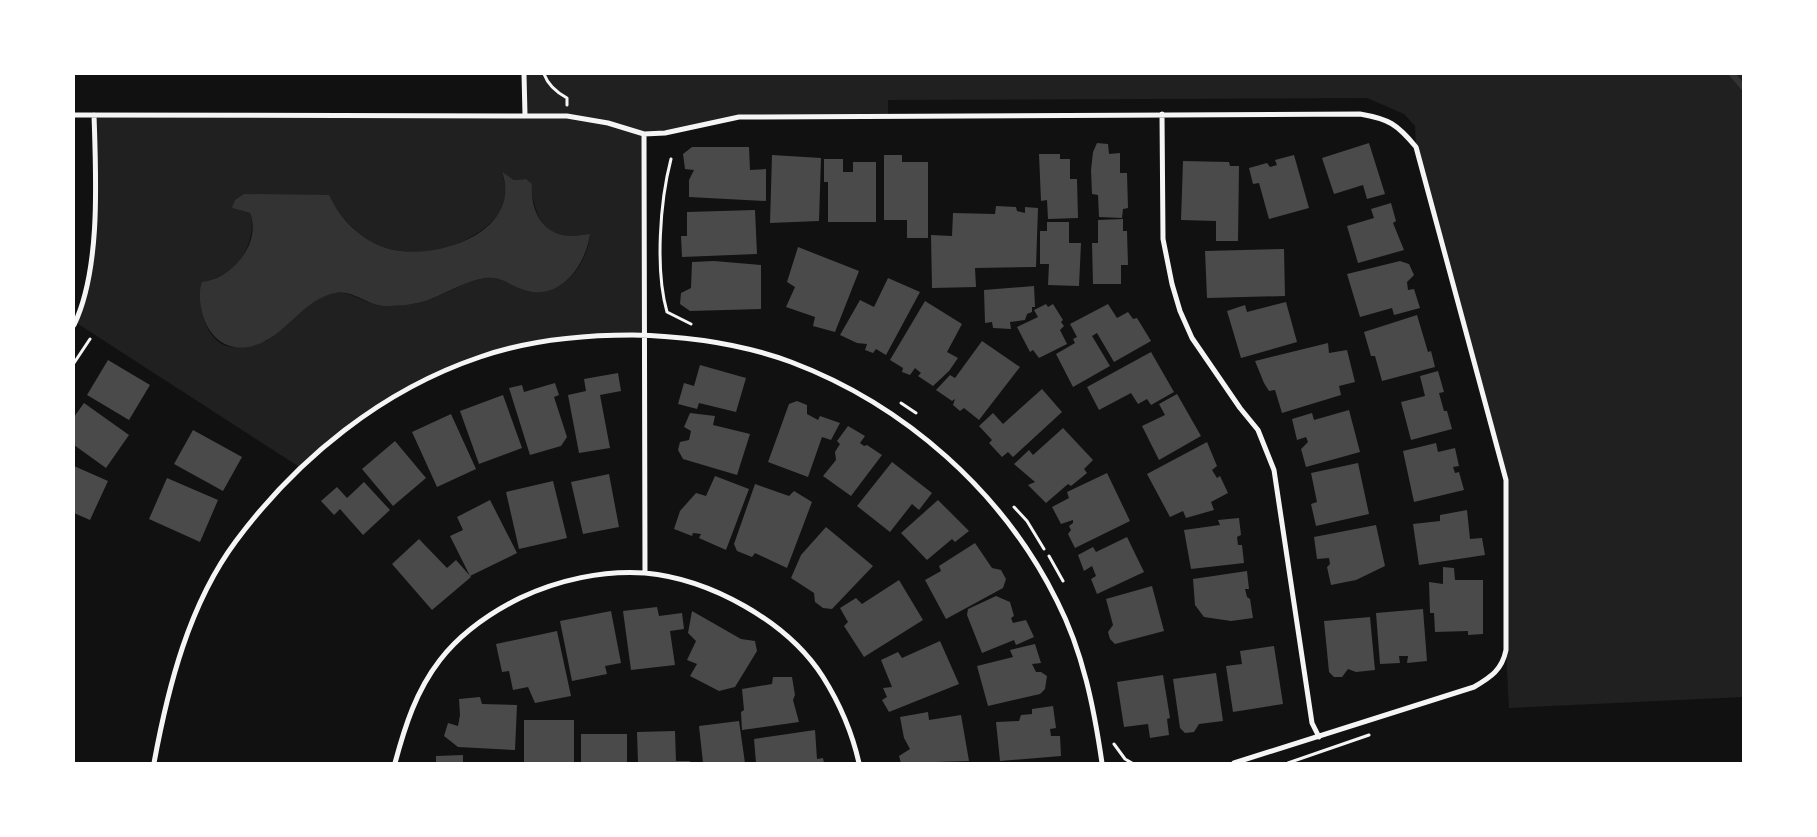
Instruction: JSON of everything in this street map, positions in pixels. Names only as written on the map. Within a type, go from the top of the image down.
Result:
[{"type":"street","points":[[524,74],[525,115]]},
{"type":"street","points":[[1162,114],[1163,239],[1172,284],[1180,311],[1192,338],[1240,408],[1258,430],[1274,470],[1312,723],[1319,737]]},
{"type":"street","points":[[74,115],[567,116],[608,123],[644,134],[665,133],[739,117],[1360,114],[1384,118],[1400,127],[1416,147],[1506,480],[1506,650],[1504,663],[1492,677],[1474,687],[1234,763]]},
{"type":"street","points":[[74,325],[81,311],[93,236],[94,115]]},
{"type":"street","points":[[644,134],[645,573]]},
{"type":"street","points":[[154,763],[177,666],[202,600],[236,541],[301,468],[335,437],[385,402],[417,383],[481,356],[554,338],[599,335],[645,336],[714,343],[789,361],[853,392],[892,414],[955,463],[990,500],[1016,534],[1057,600],[1071,633],[1090,693],[1102,763]]},
{"type":"street","points":[[396,763],[404,726],[420,690],[440,660],[466,633],[488,616],[534,592],[570,579],[645,573],[703,587],[735,600],[763,616],[784,634],[805,653],[822,675],[838,702],[852,735],[859,763]]},
{"type":"path","points":[[544,74],[546,80],[557,92],[567,98],[567,116]]},
{"type":"path","points":[[671,159],[662,206],[661,292],[667,312],[685,323],[693,325]]},
{"type":"path","points":[[74,363],[90,339]]},
{"type":"path","points":[[894,399],[917,414]]},
{"type":"path","points":[[1009,501],[1027,521],[1060,573],[1067,590]]},
{"type":"path","points":[[1111,737],[1114,747],[1132,763]]},
{"type":"shaded area","points":[[524,74],[1743,74],[1743,697],[1509,708],[1506,650],[1506,480],[1416,147],[1415,126],[1404,114],[1367,98],[888,100],[888,116],[739,117],[645,134],[645,336],[554,338],[481,356],[385,401],[301,468],[75,322],[81,311],[93,236],[94,115],[525,115]],"holes":[[[502,173],[514,180],[526,179],[538,215],[548,229],[556,234],[566,236],[590,234],[584,258],[577,269],[560,286],[537,292],[524,290],[496,278],[485,278],[470,282],[425,301],[394,306],[377,305],[344,293],[330,294],[309,305],[266,341],[234,347],[217,341],[207,327],[200,301],[200,293],[209,282],[239,262],[246,250],[251,235],[252,220],[250,213],[232,208],[332,202],[355,230],[377,245],[403,251],[431,252],[464,241],[496,218],[506,199],[506,189]]]},
{"type":"shaded area","points":[[502,172],[514,180],[526,179],[532,184],[535,208],[538,216],[547,228],[565,236],[590,234],[583,258],[577,269],[560,286],[549,291],[537,292],[524,290],[496,278],[485,278],[463,284],[423,302],[395,306],[377,305],[348,294],[336,293],[316,300],[274,336],[246,347],[237,347],[221,342],[208,328],[201,305],[200,291],[202,282],[224,274],[234,267],[242,258],[252,236],[253,224],[250,213],[232,208],[235,200],[244,194],[329,195],[339,213],[352,228],[368,239],[386,248],[405,252],[427,251],[449,247],[487,227],[500,212],[505,193]]},
{"type":"building","points":[[1097,143],[1108,144],[1109,154],[1120,153],[1120,173],[1127,173],[1128,208],[1123,209],[1122,218],[1099,217],[1098,195],[1092,194],[1091,170],[1093,152]]},
{"type":"building","points":[[1369,143],[1385,194],[1367,199],[1363,185],[1334,194],[1322,158]]},
{"type":"building","points":[[692,147],[749,147],[750,170],[766,169],[766,201],[689,197],[689,180],[694,170],[685,169],[683,154]]},
{"type":"building","points":[[1039,154],[1060,154],[1060,159],[1070,159],[1070,179],[1077,179],[1078,218],[1048,219],[1047,200],[1041,201]]},
{"type":"building","points":[[772,155],[821,158],[819,221],[770,223]]},
{"type":"building","points":[[884,155],[902,155],[902,162],[928,162],[928,238],[907,238],[907,220],[884,220]]},
{"type":"building","points":[[1294,155],[1309,208],[1269,219],[1259,183],[1253,184],[1249,168],[1267,163],[1270,167],[1277,165],[1275,160]]},
{"type":"building","points":[[824,159],[843,159],[843,172],[853,172],[853,162],[876,162],[876,222],[828,222],[828,182],[824,182]]},
{"type":"building","points":[[1183,161],[1229,162],[1230,166],[1239,166],[1238,241],[1216,241],[1216,221],[1181,220]]},
{"type":"building","points":[[1391,203],[1396,221],[1393,223],[1404,250],[1358,263],[1347,226],[1374,218],[1371,209]]},
{"type":"building","points":[[996,206],[1016,207],[1017,211],[1025,213],[1025,207],[1038,208],[1036,267],[975,268],[976,287],[932,288],[931,235],[952,236],[953,213],[995,214]]},
{"type":"building","points":[[755,210],[757,254],[682,257],[681,236],[687,236],[687,212]]},
{"type":"building","points":[[1123,219],[1123,231],[1127,231],[1128,265],[1121,265],[1121,284],[1093,284],[1092,243],[1098,243],[1098,220]]},
{"type":"building","points":[[1047,222],[1069,222],[1069,243],[1081,243],[1079,286],[1048,285],[1049,264],[1040,264],[1040,231],[1047,231]]},
{"type":"building","points":[[798,247],[859,271],[835,332],[813,326],[815,317],[786,307],[795,287],[787,282]]},
{"type":"building","points":[[1284,249],[1285,296],[1207,298],[1205,251]]},
{"type":"building","points":[[714,261],[761,265],[761,309],[690,311],[680,304],[681,293],[691,288],[692,262]]},
{"type":"building","points":[[1400,261],[1409,264],[1414,275],[1407,282],[1408,290],[1414,289],[1420,308],[1394,315],[1392,308],[1360,317],[1347,274]]},
{"type":"building","points":[[888,278],[920,292],[886,355],[876,349],[873,353],[865,350],[867,344],[857,343],[840,335],[860,300],[874,307]]},
{"type":"building","points":[[1034,286],[1035,307],[1032,307],[1032,312],[1027,314],[1025,320],[1010,322],[1011,329],[993,328],[992,322],[985,323],[984,290]]},
{"type":"building","points":[[925,301],[962,324],[947,352],[958,358],[949,371],[933,386],[918,376],[921,373],[915,368],[910,375],[902,372],[903,368],[890,360]]},
{"type":"building","points":[[1286,302],[1297,342],[1241,358],[1227,311],[1245,305],[1247,312]]},
{"type":"building","points":[[1046,304],[1048,307],[1053,304],[1063,320],[1061,322],[1064,326],[1060,330],[1067,344],[1039,358],[1033,350],[1030,352],[1017,327],[1038,317],[1034,310]]},
{"type":"building","points":[[1108,304],[1117,318],[1128,312],[1133,319],[1137,318],[1151,341],[1114,362],[1097,333],[1092,336],[1110,366],[1073,387],[1056,354],[1075,343],[1073,339],[1077,337],[1070,324]]},
{"type":"building","points":[[1417,315],[1428,352],[1431,351],[1435,367],[1382,381],[1375,356],[1371,356],[1364,332]]},
{"type":"building","points":[[982,341],[1020,367],[979,420],[964,408],[960,411],[953,405],[955,399],[952,401],[936,390],[950,375],[955,378]]},
{"type":"building","points":[[1328,343],[1329,353],[1347,350],[1355,382],[1339,386],[1341,395],[1282,413],[1275,390],[1269,391],[1255,361]]},
{"type":"building","points":[[1151,352],[1174,392],[1151,405],[1147,399],[1138,404],[1131,393],[1099,410],[1087,387]]},
{"type":"building","points":[[108,360],[150,385],[129,420],[87,395]]},
{"type":"building","points":[[700,365],[746,378],[736,412],[699,403],[697,409],[678,404],[684,383],[694,386]]},
{"type":"building","points":[[1438,371],[1444,392],[1439,393],[1452,429],[1411,440],[1401,402],[1425,396],[1420,376]]},
{"type":"building","points":[[618,373],[621,391],[600,395],[610,448],[579,453],[568,395],[586,391],[584,379]]},
{"type":"building","points":[[555,383],[559,395],[554,397],[567,437],[561,446],[530,455],[509,388],[522,385],[524,392]]},
{"type":"building","points":[[1042,389],[1062,412],[1013,457],[1008,452],[1002,457],[989,443],[992,440],[979,426],[993,413],[1003,424]]},
{"type":"building","points":[[1177,394],[1201,436],[1159,460],[1142,426],[1165,415],[1159,404]]},
{"type":"building","points":[[503,395],[522,448],[479,464],[460,411]]},
{"type":"building","points":[[797,401],[807,405],[807,414],[818,420],[820,416],[840,423],[831,440],[822,437],[808,477],[768,462],[789,404]]},
{"type":"building","points":[[84,403],[129,435],[106,468],[74,445],[74,417]]},
{"type":"building","points":[[1349,410],[1360,452],[1306,467],[1301,449],[1308,442],[1306,437],[1297,440],[1292,419],[1312,413],[1314,420]]},
{"type":"building","points":[[690,413],[715,416],[713,425],[750,434],[737,475],[683,459],[678,450],[680,442],[689,440],[691,431],[684,427]]},
{"type":"building","points":[[451,414],[476,469],[437,487],[412,432]]},
{"type":"building","points":[[848,426],[865,436],[860,443],[864,446],[867,445],[882,455],[851,496],[823,476],[836,460],[835,452],[840,444],[837,441]]},
{"type":"building","points":[[1063,428],[1093,460],[1084,469],[1087,473],[1071,486],[1068,484],[1046,503],[1028,485],[1035,482],[1014,464],[1029,450],[1033,455]]},
{"type":"building","points":[[193,430],[242,457],[223,491],[174,464]]},
{"type":"building","points":[[395,441],[426,478],[393,506],[362,469]]},
{"type":"building","points":[[1207,442],[1217,466],[1212,470],[1217,478],[1220,476],[1228,493],[1211,502],[1214,510],[1186,518],[1183,511],[1170,517],[1147,474]]},
{"type":"building","points":[[1436,443],[1438,452],[1455,448],[1459,466],[1453,467],[1455,473],[1459,472],[1464,490],[1414,502],[1403,451]]},
{"type":"building","points":[[892,462],[932,493],[919,510],[912,504],[890,532],[857,506]]},
{"type":"building","points":[[1358,463],[1369,514],[1316,526],[1311,504],[1317,502],[1311,473]]},
{"type":"building","points":[[74,466],[108,481],[90,520],[74,513]]},
{"type":"building","points":[[1107,473],[1130,521],[1075,548],[1068,534],[1071,530],[1069,526],[1073,523],[1073,520],[1061,524],[1052,507],[1069,498],[1067,492]]},
{"type":"building","points":[[609,474],[619,527],[583,534],[571,482]]},
{"type":"building","points":[[715,476],[749,489],[726,550],[699,538],[701,534],[693,533],[692,536],[674,529],[680,511],[696,493],[706,496]]},
{"type":"building","points":[[167,478],[218,500],[200,542],[149,519]]},
{"type":"building","points":[[553,481],[567,538],[519,549],[506,492]]},
{"type":"building","points":[[364,482],[390,510],[363,535],[340,509],[334,515],[321,501],[337,487],[347,498]]},
{"type":"building","points":[[755,484],[789,496],[794,491],[812,502],[787,568],[755,553],[752,557],[737,551],[734,544]]},
{"type":"building","points":[[490,500],[517,553],[470,576],[450,536],[463,530],[457,517]]},
{"type":"building","points":[[938,500],[969,531],[955,542],[952,539],[927,560],[901,533]]},
{"type":"building","points":[[1467,510],[1470,539],[1482,538],[1485,555],[1419,565],[1413,524],[1440,521],[1440,515]]},
{"type":"building","points":[[1239,518],[1241,535],[1237,537],[1238,545],[1242,545],[1244,563],[1191,569],[1184,530],[1220,525],[1218,520]]},
{"type":"building","points":[[1376,525],[1385,566],[1356,580],[1331,585],[1327,567],[1330,564],[1329,558],[1317,559],[1314,537]]},
{"type":"building","points":[[826,527],[873,566],[832,609],[823,608],[815,602],[814,593],[791,578],[801,555]]},
{"type":"building","points":[[1127,537],[1144,572],[1097,594],[1091,579],[1096,576],[1092,566],[1084,571],[1078,555],[1093,547],[1096,552]]},
{"type":"building","points":[[419,539],[447,568],[456,560],[471,577],[432,610],[392,564]]},
{"type":"building","points":[[975,543],[992,568],[1001,570],[1006,579],[1003,588],[946,619],[925,580],[941,571],[939,566]]},
{"type":"building","points":[[1443,567],[1454,568],[1455,580],[1483,580],[1483,634],[1468,635],[1468,631],[1435,632],[1434,613],[1430,613],[1429,582],[1443,584]]},
{"type":"building","points":[[1247,571],[1249,589],[1245,589],[1247,597],[1250,599],[1253,618],[1231,621],[1204,617],[1195,605],[1193,579]]},
{"type":"building","points":[[899,580],[923,620],[864,657],[844,626],[848,622],[840,608],[856,598],[862,604]]},
{"type":"building","points":[[1152,586],[1164,631],[1115,644],[1110,639],[1108,632],[1113,625],[1106,599]]},
{"type":"building","points":[[996,596],[1010,602],[1014,616],[1011,618],[1013,623],[1026,620],[1034,637],[1016,645],[1014,640],[982,653],[967,615],[968,609]]},
{"type":"building","points":[[657,607],[659,616],[682,613],[684,629],[670,631],[675,665],[631,670],[623,611]]},
{"type":"building","points":[[1423,609],[1427,661],[1407,663],[1408,656],[1399,656],[1400,663],[1380,664],[1376,613]]},
{"type":"building","points":[[611,611],[621,663],[605,666],[607,674],[572,681],[560,621]]},
{"type":"building","points":[[692,611],[741,639],[755,641],[757,651],[735,687],[719,691],[690,676],[697,664],[687,660],[696,641],[688,633]]},
{"type":"building","points":[[1370,617],[1375,670],[1356,672],[1348,669],[1342,677],[1334,677],[1329,672],[1324,621]]},
{"type":"building","points":[[557,631],[571,696],[535,703],[528,687],[513,690],[509,671],[502,672],[496,644]]},
{"type":"building","points":[[940,641],[959,684],[889,712],[882,700],[887,697],[883,688],[892,687],[881,660],[898,652],[902,658]]},
{"type":"building","points":[[1035,644],[1041,663],[1032,664],[1036,672],[1041,672],[1047,676],[1045,689],[1040,694],[988,706],[977,666],[1013,657],[1010,650]]},
{"type":"building","points":[[1274,646],[1283,704],[1233,712],[1226,666],[1242,664],[1240,651]]},
{"type":"building","points":[[1216,673],[1223,721],[1199,724],[1194,732],[1185,733],[1180,728],[1173,679]]},
{"type":"building","points":[[1163,675],[1170,718],[1167,719],[1169,735],[1150,738],[1148,724],[1124,727],[1117,682]]},
{"type":"building","points":[[773,677],[792,677],[795,695],[793,700],[799,722],[742,730],[741,712],[744,710],[742,689],[772,684]]},
{"type":"building","points":[[480,697],[482,704],[517,705],[515,750],[458,747],[444,736],[448,723],[458,726],[460,715],[459,699]]},
{"type":"building","points":[[1053,706],[1056,728],[1050,729],[1051,736],[1060,736],[1061,756],[1000,761],[996,722],[1019,721],[1021,715],[1032,714],[1032,709]]},
{"type":"building","points":[[928,712],[929,720],[961,715],[969,761],[901,763],[899,756],[910,749],[904,738],[900,717]]},
{"type":"building","points":[[524,720],[574,720],[574,763],[524,763]]},
{"type":"building","points":[[739,721],[745,763],[703,763],[699,726]]},
{"type":"building","points":[[815,730],[817,759],[823,758],[824,763],[756,763],[754,739]]},
{"type":"building","points":[[675,731],[676,761],[690,761],[690,763],[638,763],[637,732]]},
{"type":"building","points":[[581,734],[627,734],[627,763],[581,763]]},
{"type":"building","points":[[463,755],[463,763],[436,763],[436,756]]},
{"type":"waterway","points":[[1732,74],[1743,87]]}]
